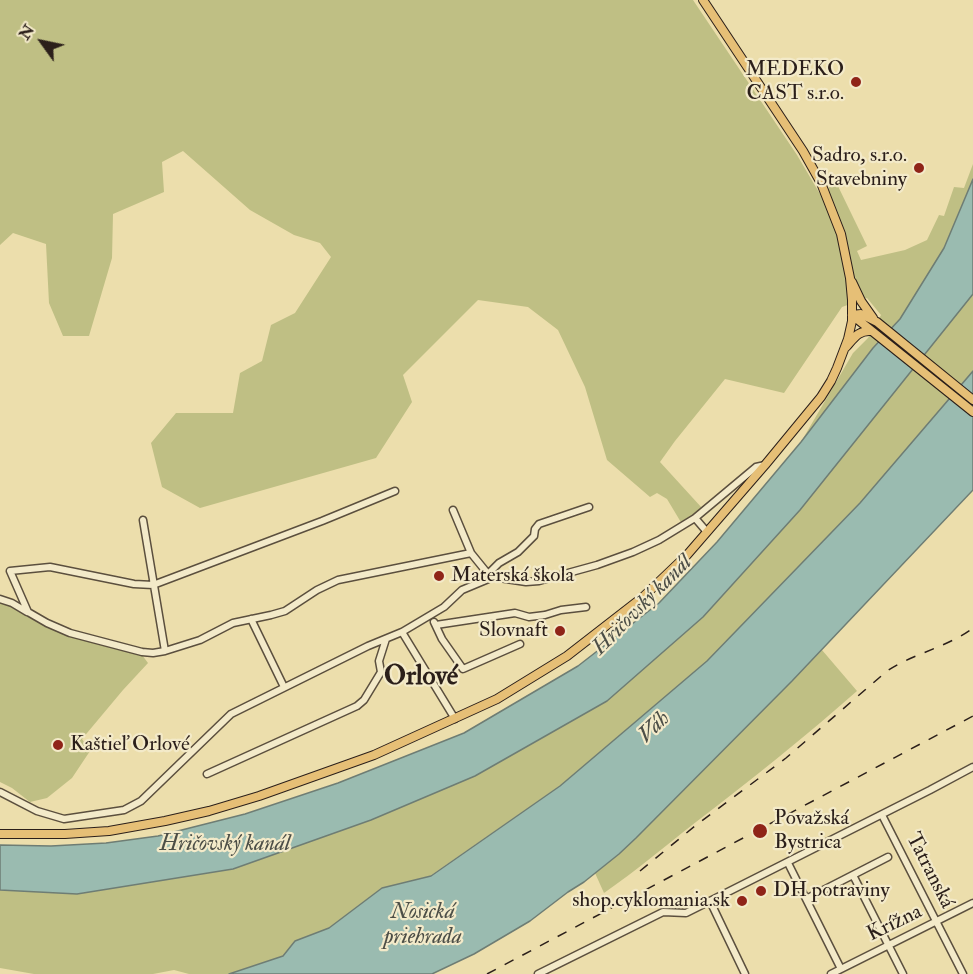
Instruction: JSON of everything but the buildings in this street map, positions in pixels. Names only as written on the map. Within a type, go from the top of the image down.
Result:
[{"type":"main road","points":[[0,834],[109,831],[209,811],[259,796],[374,754],[497,699],[567,656],[643,597],[680,562],[765,465],[828,386],[844,349],[851,325],[850,278],[841,234],[821,183],[803,151],[703,0]]},
{"type":"main road","points":[[850,278],[864,305],[880,324],[973,400]]},
{"type":"main road","points":[[852,315],[861,314],[880,324]]},
{"type":"main road","points":[[852,315],[973,412]]},
{"type":"main road","points":[[844,349],[861,332],[874,332]]},
{"type":"street","points":[[453,510],[471,553],[491,575],[526,582],[539,581],[597,565],[660,540],[694,518],[756,467],[765,465]]},
{"type":"street","points":[[28,612],[10,571],[50,567],[134,584],[153,585],[395,491]]},
{"type":"street","points":[[0,792],[38,811],[64,819],[124,810],[141,801],[231,714],[431,616],[462,590],[491,575],[499,563],[518,552],[534,536],[539,524],[590,507]]},
{"type":"street","points":[[694,518],[707,532]]},
{"type":"street","points":[[142,520],[165,651]]},
{"type":"street","points":[[0,599],[70,633],[142,652],[165,651],[200,640],[233,623],[285,611],[317,590],[338,580],[471,553]]},
{"type":"street","points":[[436,625],[515,613],[528,617],[545,615],[561,610],[586,607]]},
{"type":"street","points":[[431,616],[442,639],[463,669],[520,644]]},
{"type":"street","points":[[251,620],[284,687]]},
{"type":"street","points":[[402,632],[455,719]]},
{"type":"street","points":[[207,774],[357,706],[364,700],[381,672],[379,661],[386,639]]},
{"type":"street","points":[[538,974],[663,912],[686,913],[973,767]]},
{"type":"street","name":"Tatranská","points":[[882,815],[898,852],[963,974]]},
{"type":"street","points":[[64,819],[65,834]]},
{"type":"street","points":[[806,899],[888,857]]},
{"type":"street","points":[[788,863],[841,969]]},
{"type":"street","points":[[853,875],[903,974]]},
{"type":"street","points":[[710,901],[745,974]]},
{"type":"street","name":"Krížna","points":[[831,974],[973,903]]},
{"type":"green space","points":[[0,0],[693,0],[797,155],[820,194],[836,182],[867,246],[857,251],[861,260],[905,250],[927,240],[939,215],[944,216],[954,187],[964,188],[973,164],[973,179],[944,248],[900,319],[873,348],[801,442],[853,353],[868,338],[881,315],[867,298],[842,307],[784,393],[725,379],[660,462],[702,508],[682,524],[667,499],[657,493],[650,497],[607,460],[585,387],[558,330],[528,307],[478,300],[403,375],[412,402],[376,458],[200,508],[162,487],[151,443],[176,413],[233,413],[240,373],[262,361],[271,325],[295,313],[331,257],[320,243],[294,235],[250,210],[183,151],[162,162],[164,192],[113,214],[112,258],[89,336],[63,336],[49,303],[46,244],[13,233],[0,245]]},
{"type":"green space","points":[[973,294],[973,371],[860,503],[707,661],[560,786],[430,876],[382,888],[329,928],[295,941],[283,956],[229,974],[189,974],[174,970],[153,974],[34,974],[0,968],[0,890],[77,894],[233,869],[371,820],[703,617],[800,510]]},
{"type":"green space","points":[[0,602],[69,636],[142,655],[148,663],[82,739],[90,751],[72,778],[47,798],[30,802],[0,782]]},
{"type":"green space","points":[[822,650],[857,691],[757,774],[604,893],[595,873],[619,854]]},
{"type":"water","name":"Hričovský kanál","points":[[973,179],[973,294],[800,510],[703,617],[607,701],[475,776],[371,820],[233,869],[77,894],[0,890],[0,845],[51,846],[106,843],[158,836],[245,814],[338,783],[464,733],[578,666],[659,603],[717,542],[801,442],[873,348],[900,319],[944,248]]},
{"type":"water","name":"Nosická priehrada","points":[[973,371],[973,490],[792,681],[619,854],[530,921],[474,954],[432,974],[229,974],[283,956],[295,941],[329,928],[382,888],[431,876],[560,786],[707,661],[860,503]]},
{"type":"railway","points":[[640,871],[695,826],[786,758],[887,671],[952,641],[973,628]]},
{"type":"railway","points":[[487,974],[973,716]]},
{"type":"place","name":"MEDEKO CAST s.r.o.","points":[[856,82]]},
{"type":"place","name":"Sadro, s.r.o. Stavebniny","points":[[919,168]]},
{"type":"place","name":"Materská škola","points":[[439,576]]},
{"type":"place","name":"Slovnaft","points":[[560,631]]},
{"type":"place","name":"Kaštieľ Orlové","points":[[58,745]]},
{"type":"place","name":"Považská Bystrica","points":[[760,831]]},
{"type":"place","name":"DH potraviny","points":[[761,891]]},
{"type":"place","name":"shop.cyklomania.sk","points":[[742,901]]},
{"type":"district","name":"Orlové","points":[[421,678]]},
{"type":"water label","name":"Váh","points":[[655,728]]}]
